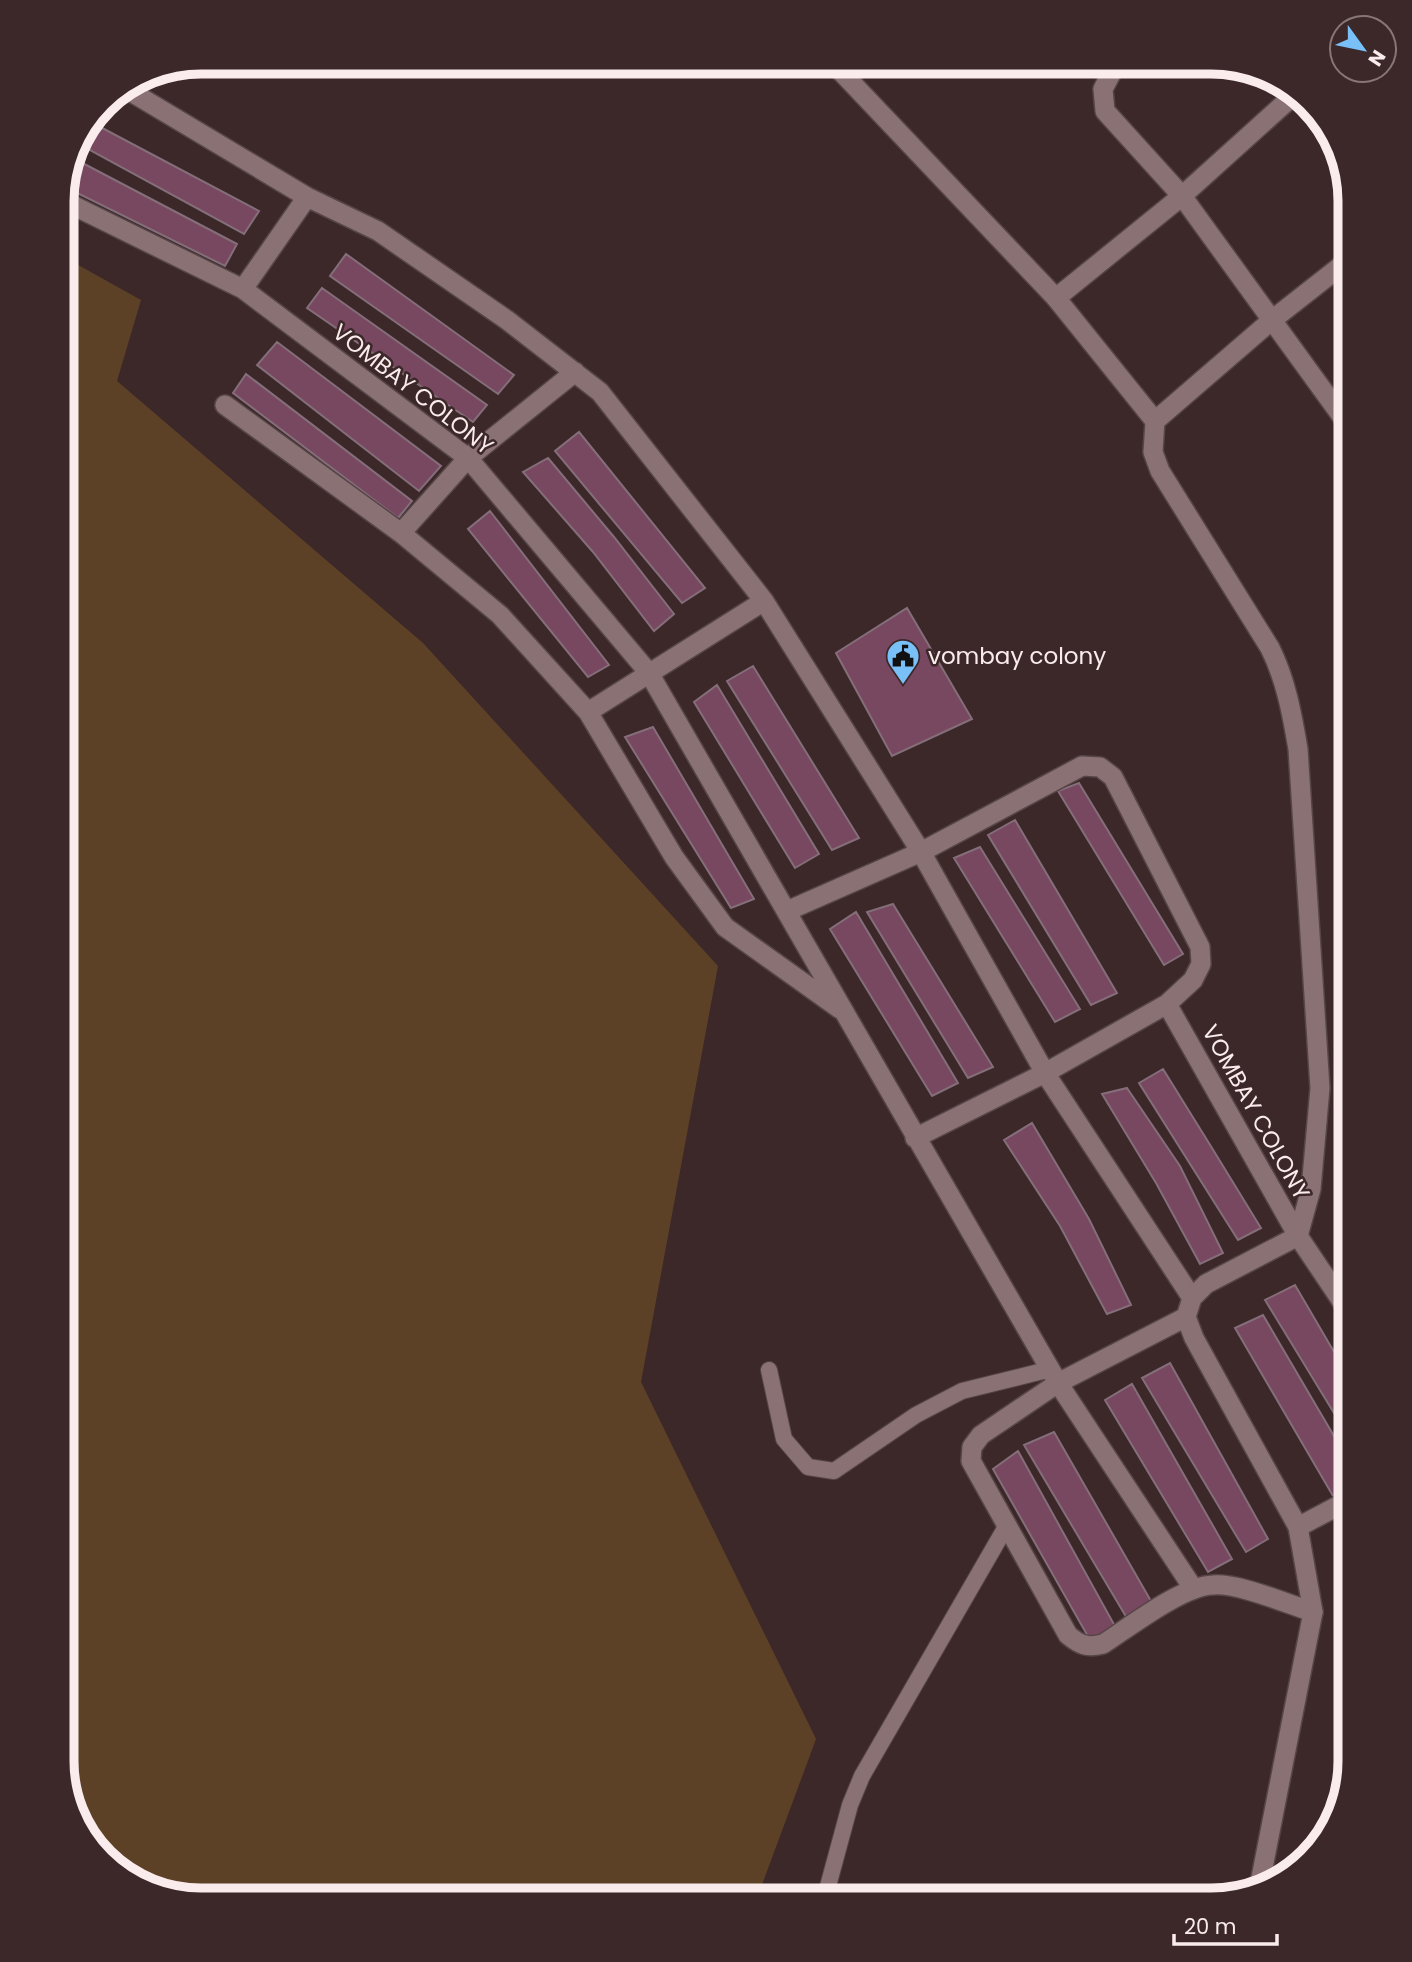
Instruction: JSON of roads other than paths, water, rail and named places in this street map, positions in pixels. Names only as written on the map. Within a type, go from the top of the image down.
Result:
[{"type":"street","points":[[843,74],[1056,298],[1155,421],[1153,453],[1160,471],[1270,648],[1281,671],[1293,720],[1298,762],[1320,1087],[1311,1189],[1298,1236]]},
{"type":"street","points":[[1112,74],[1103,89],[1105,111],[1182,196],[1338,411]]},
{"type":"street","points":[[133,93],[307,197],[378,231],[507,320],[600,391],[764,601],[921,852],[1045,1073],[1192,1298],[1186,1317],[1194,1338],[1298,1527],[1313,1612],[1261,1879]]},
{"type":"street","points":[[1056,298],[1182,196],[1288,100]]},
{"type":"street","points":[[243,289],[307,197]]},
{"type":"street","name":"VOMBAY COLONY","points":[[74,206],[243,289],[468,458],[649,673],[915,1138],[1055,1376],[1194,1588]]},
{"type":"street","points":[[1155,421],[1272,320],[1338,268]]},
{"type":"street","points":[[401,533],[468,458],[575,372]]},
{"type":"street","points":[[225,405],[401,533],[500,615],[588,712],[674,857],[725,927],[845,1013]]},
{"type":"street","points":[[588,712],[764,601]]},
{"type":"street","points":[[787,911],[921,852],[1082,766],[1100,767],[1113,777],[1200,947],[1201,964],[1193,980],[1167,1004],[1045,1073],[915,1138]]},
{"type":"street","name":"VOMBAY COLONY","points":[[1167,1004],[1298,1236],[1338,1296]]},
{"type":"street","name":"VOMBAY COLONY","points":[[1192,1298],[1206,1284],[1298,1236]]},
{"type":"street","points":[[1186,1317],[1055,1376],[981,1435],[972,1447],[971,1461],[1068,1635],[1077,1643],[1089,1647],[1103,1644],[1194,1588],[1215,1584],[1235,1587],[1313,1612]]},
{"type":"street","points":[[1298,1527],[1338,1506]]},
{"type":"lane","points":[[769,1370],[784,1439],[808,1467],[834,1471],[916,1415],[962,1391],[1055,1376]]},
{"type":"lane","points":[[828,1888],[850,1805],[862,1776],[1007,1525]]},
{"type":"place","name":"vombay colony","points":[[903,686]]}]
